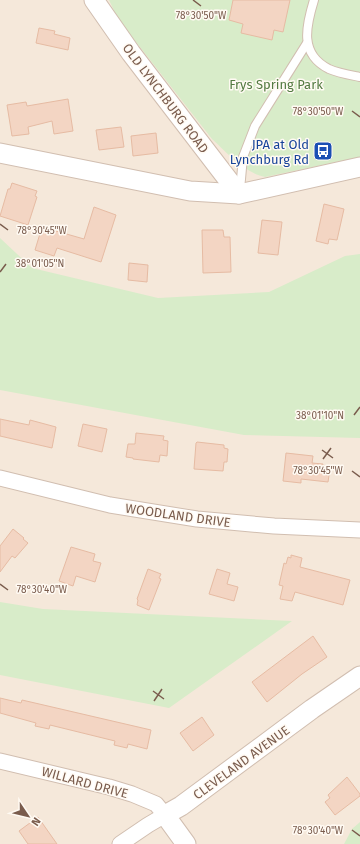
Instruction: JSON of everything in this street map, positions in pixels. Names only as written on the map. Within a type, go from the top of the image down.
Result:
[{"type":"street","name":"OLD LYNCHBURG ROAD","points":[[94,0],[131,53],[239,194]]},
{"type":"street","points":[[0,153],[190,191],[239,194],[360,167]]},
{"type":"street","name":"WOODLAND DRIVE","points":[[0,478],[110,505],[189,518],[274,526],[360,530]]},
{"type":"street","name":"CLEVELAND AVENUE","points":[[120,844],[148,825],[182,806],[305,714],[360,676]]},
{"type":"street","name":"WILLARD DRIVE","points":[[0,761],[95,783],[132,794],[156,804],[165,815]]},
{"type":"street","points":[[165,815],[186,844]]},
{"type":"lane","points":[[314,0],[306,30],[307,43],[312,54],[320,63],[330,70],[360,77]]},
{"type":"lane","points":[[239,194],[243,157],[255,126],[307,43]]},
{"type":"shaded area","points":[[0,0],[360,0],[360,844],[0,844]]},
{"type":"green space","name":"Frys Spring Park","points":[[109,0],[360,0],[360,157],[265,177],[243,167],[212,139],[118,19]]},
{"type":"green space","points":[[0,238],[32,268],[158,298],[269,292],[345,256],[360,254],[360,438],[244,435],[0,390]]},
{"type":"green space","points":[[0,602],[43,609],[292,621],[169,708],[0,675]]},
{"type":"green space","points":[[360,822],[360,844],[344,844],[352,829]]},
{"type":"building","points":[[233,0],[290,0],[283,32],[274,30],[272,40],[241,33],[243,24],[229,20]]},
{"type":"building","points":[[39,28],[55,31],[54,34],[70,38],[68,50],[36,43]]},
{"type":"building","points":[[68,99],[73,131],[54,134],[52,121],[28,127],[29,134],[12,136],[7,105],[26,102],[27,106]]},
{"type":"building","points":[[121,127],[124,147],[99,150],[96,130]]},
{"type":"building","points":[[156,133],[158,153],[133,156],[131,136]]},
{"type":"building","points":[[12,183],[37,191],[35,196],[37,197],[28,225],[0,216],[8,189],[10,189]]},
{"type":"building","points":[[324,204],[344,209],[337,240],[329,239],[328,244],[316,241]]},
{"type":"building","points":[[94,207],[116,215],[101,262],[57,248],[54,256],[35,250],[42,227],[84,239]]},
{"type":"building","points":[[262,220],[282,222],[278,255],[258,253]]},
{"type":"building","points":[[202,230],[223,230],[224,237],[230,237],[231,272],[203,273]]},
{"type":"building","points":[[129,263],[148,265],[147,282],[128,280]]},
{"type":"building","points":[[0,419],[29,425],[30,420],[56,427],[52,448],[0,436]]},
{"type":"building","points":[[83,424],[107,429],[102,452],[78,446]]},
{"type":"building","points":[[136,433],[164,436],[163,440],[168,441],[167,456],[160,455],[159,462],[126,457],[128,444],[135,444]]},
{"type":"building","points":[[197,442],[224,445],[224,448],[228,449],[227,462],[224,462],[223,471],[194,469]]},
{"type":"building","points":[[286,453],[313,456],[312,463],[323,464],[322,467],[330,469],[328,482],[301,479],[301,483],[283,481]]},
{"type":"building","points":[[13,529],[28,543],[15,558],[12,556],[0,572],[0,546]]},
{"type":"building","points":[[71,547],[95,554],[93,561],[101,563],[95,582],[76,576],[73,586],[59,581]]},
{"type":"building","points":[[291,555],[302,558],[300,567],[350,580],[343,605],[295,592],[292,601],[280,599],[283,586],[279,585],[284,563],[286,564],[288,557],[291,558]]},
{"type":"building","points":[[148,569],[161,574],[159,578],[161,579],[149,610],[137,605],[137,599]]},
{"type":"building","points":[[217,569],[230,573],[227,584],[238,587],[234,601],[209,594]]},
{"type":"building","points":[[313,636],[327,657],[302,674],[267,702],[252,682]]},
{"type":"building","points":[[0,698],[21,703],[22,700],[151,730],[147,749],[128,744],[127,748],[114,745],[115,741],[50,725],[49,729],[35,726],[36,723],[0,713]]},
{"type":"building","points":[[202,717],[214,735],[193,751],[180,733]]},
{"type":"building","points":[[347,777],[360,796],[335,815],[325,802],[330,798],[328,795]]},
{"type":"building","points":[[38,817],[57,844],[28,844],[19,831]]},
{"type":"place","name":"JPA at Old Lynchburg Rd","points":[[323,151]]}]
